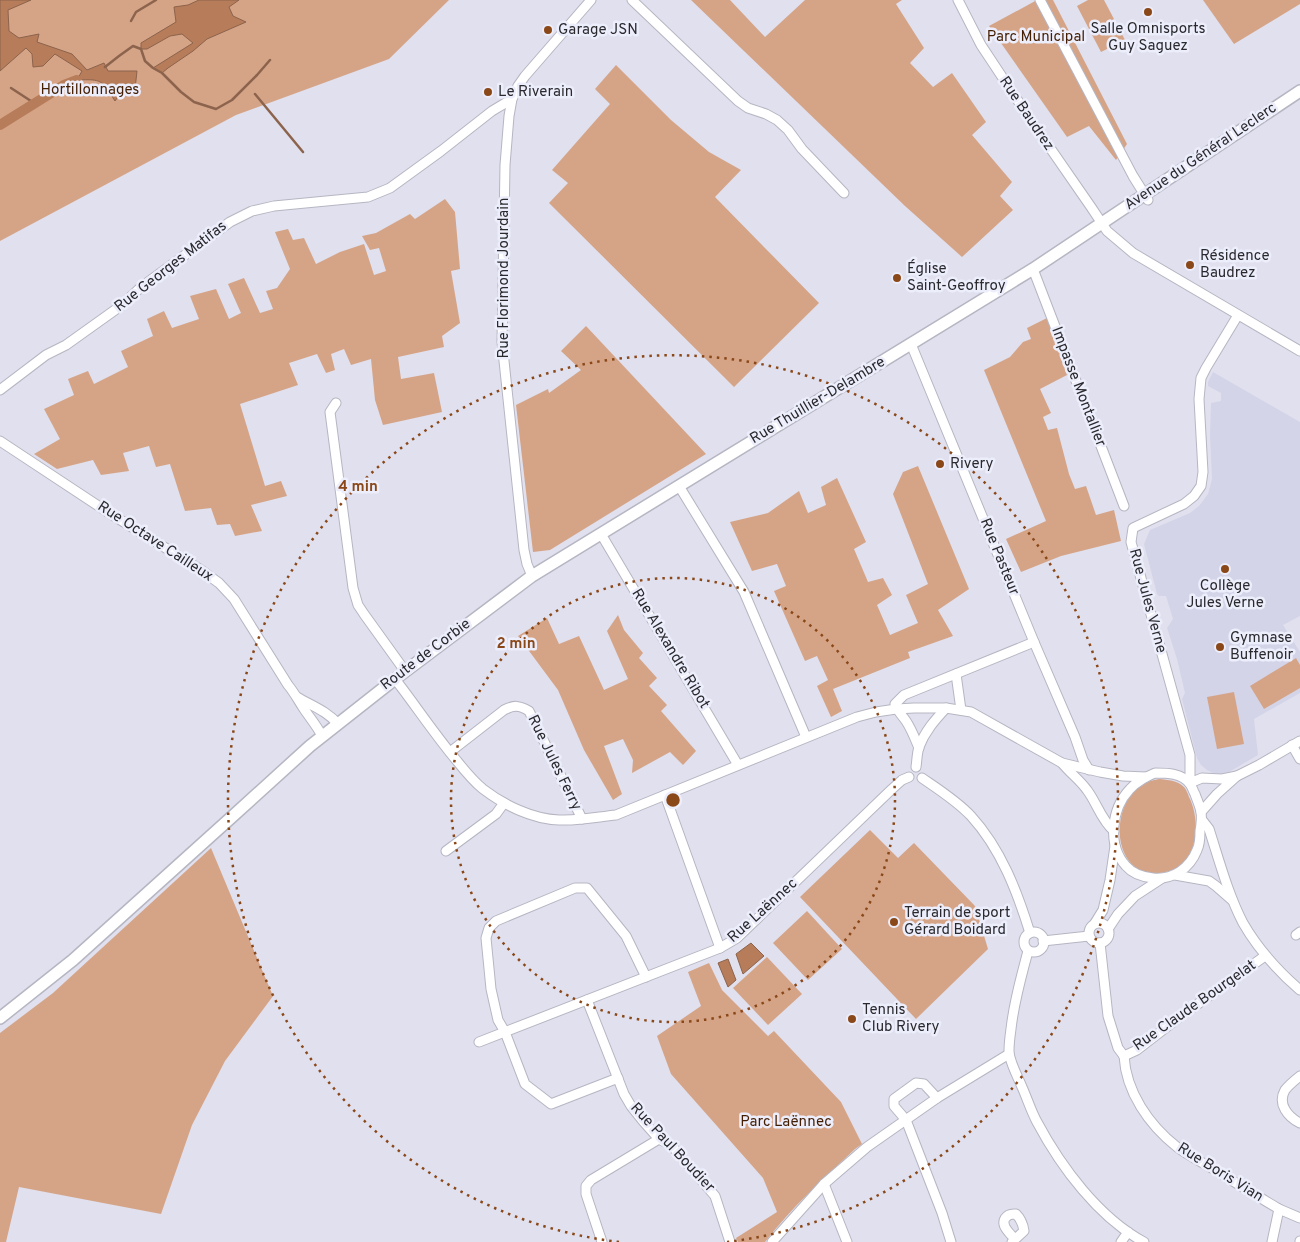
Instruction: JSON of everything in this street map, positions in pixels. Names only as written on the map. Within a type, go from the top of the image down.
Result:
[{"type":"main road","name":"Avenue du Général Leclerc","points":[[1101,224],[1146,198],[1300,91]]},
{"type":"main road","name":"Rue Thuillier-Delambre","points":[[532,576],[1033,269],[1101,224]]},
{"type":"main road","name":"Route de Corbie","points":[[0,1018],[72,960],[322,736],[532,576]]},
{"type":"street","points":[[512,98],[529,70],[591,0]]},
{"type":"street","points":[[632,0],[738,101],[748,108],[777,120],[788,130],[802,149],[844,194]]},
{"type":"street","name":"Rue Baudrez","points":[[958,0],[980,45],[1107,231],[1133,253],[1238,315]]},
{"type":"street","points":[[1040,0],[1146,198]]},
{"type":"street","name":"Rue Georges Matifas","points":[[0,390],[46,355],[66,345],[122,305],[140,288],[230,222],[252,211],[274,206],[368,197],[378,194],[390,188],[512,98]]},
{"type":"street","name":"Rue Florimond Jourdain","points":[[512,98],[505,165],[502,342],[524,550],[532,576]]},
{"type":"street","name":"Impasse Montallier","points":[[1033,269],[1124,506]]},
{"type":"street","points":[[1238,315],[1300,351]]},
{"type":"street","name":"Rue Jules Verne","points":[[1190,783],[1190,755],[1131,542],[1133,528],[1184,504],[1194,496],[1201,486],[1203,472],[1199,399],[1201,378],[1238,315]]},
{"type":"street","name":"Rue Pasteur","points":[[911,344],[1088,770]]},
{"type":"street","points":[[336,403],[330,412],[353,588],[358,605],[405,671]]},
{"type":"street","name":"Rue Octave Cailleux","points":[[0,441],[219,583],[234,599],[322,736]]},
{"type":"street","points":[[679,486],[744,592],[806,738]]},
{"type":"street","name":"Rue Alexandre Ribot","points":[[601,534],[738,765]]},
{"type":"street","points":[[919,748],[913,732],[895,704],[904,696],[1034,642]]},
{"type":"street","points":[[956,674],[961,710]]},
{"type":"street","points":[[395,679],[450,752],[471,778],[482,788],[504,803],[526,813],[558,820],[616,815],[857,717],[896,708],[946,708],[971,712],[1062,763],[1123,776],[1146,777]]},
{"type":"street","points":[[297,697],[323,711],[338,724]]},
{"type":"street","name":"Rue Jules Ferry","points":[[450,752],[504,710],[512,706],[524,708],[529,711],[582,819]]},
{"type":"street","points":[[916,767],[919,748],[927,730],[946,708]]},
{"type":"street","points":[[1190,783],[1202,778],[1222,779],[1237,776],[1296,743],[1300,759]]},
{"type":"street","points":[[1062,763],[1087,789],[1105,821],[1114,831]]},
{"type":"street","points":[[918,767],[923,773],[922,778],[916,781],[912,780],[909,777],[909,770],[918,767]]},
{"type":"street","points":[[1237,776],[1217,794],[1201,816],[1198,848],[1188,865],[1176,875],[1161,879],[1135,896],[1118,914],[1108,929],[1108,937],[1103,942],[1093,941],[1089,936],[1090,928],[1103,910],[1110,880],[1115,846],[1116,813],[1119,804],[1130,788],[1146,777],[1155,773],[1170,773],[1180,776],[1190,783],[1201,816],[1209,829],[1234,902],[1248,930],[1265,956],[1300,990]]},
{"type":"street","name":"Rue Laënnec","points":[[479,1042],[720,948],[737,938],[892,789],[902,780],[909,777]]},
{"type":"street","points":[[922,778],[970,815],[993,844],[1010,877],[1022,906],[1030,933]]},
{"type":"street","points":[[665,795],[720,948]]},
{"type":"street","points":[[446,851],[496,814],[504,803]]},
{"type":"street","points":[[1115,846],[1127,868],[1145,877],[1161,879]]},
{"type":"street","points":[[1176,875],[1209,881],[1234,902]]},
{"type":"street","points":[[618,1078],[551,1104],[525,1084],[505,1032],[498,1020],[491,989],[486,938],[489,928],[496,921],[575,888],[587,888],[626,936],[646,977]]},
{"type":"street","points":[[1095,923],[1104,924],[1108,929]]},
{"type":"street","points":[[1028,951],[1035,952],[1043,946],[1044,941],[1037,933],[1030,933],[1024,940],[1028,951],[1013,1005],[1009,1054],[1036,1120],[1056,1155],[1074,1180],[1099,1207],[1128,1232],[1144,1242]]},
{"type":"street","points":[[1044,941],[1089,936]]},
{"type":"street","name":"Rue Boris Vian","points":[[1100,943],[1108,1016],[1118,1048],[1124,1056],[1126,1072],[1137,1101],[1147,1116],[1163,1135],[1178,1148],[1279,1209],[1300,1218]]},
{"type":"street","name":"Rue Claude Bourgelat","points":[[1124,1056],[1137,1050],[1212,993],[1265,956]]},
{"type":"street","name":"Rue Paul Boudier","points":[[587,1000],[631,1106],[659,1139],[672,1146],[716,1196],[730,1242]]},
{"type":"street","points":[[772,1242],[824,1184],[866,1147],[937,1098],[1009,1054]]},
{"type":"street","points":[[1300,1076],[1286,1090],[1282,1098],[1286,1112],[1292,1120],[1300,1123]]},
{"type":"street","points":[[937,1098],[924,1084],[916,1083],[895,1098],[894,1106],[906,1120],[951,1242]]},
{"type":"street","points":[[602,1242],[586,1194],[586,1186],[591,1180],[659,1139]]},
{"type":"street","points":[[824,1184],[847,1242]]},
{"type":"street","name":"Rue Boris Vian","points":[[1272,1242],[1279,1209]]},
{"type":"street","points":[[1010,1213],[1016,1214],[1022,1221],[1024,1231],[1014,1240],[1005,1227],[1004,1219],[1010,1213]]},
{"type":"street","points":[[1121,1242],[1128,1232]]},
{"type":"shaded area","points":[[0,0],[31,0],[8,10],[9,31],[19,38],[39,34],[37,42],[72,54],[87,70],[104,63],[108,71],[137,71],[135,89],[125,87],[115,101],[100,82],[77,80],[82,71],[55,54],[43,66],[33,67],[32,54],[26,48],[0,71]]},
{"type":"shaded area","points":[[199,0],[239,0],[229,7],[233,16],[246,22],[207,39],[162,73],[153,68],[193,43],[182,34],[170,36],[147,49],[141,49],[141,43],[176,22],[174,7],[188,5]]},
{"type":"shaded area","name":"Collège Jules Verne","points":[[1213,372],[1300,422],[1300,616],[1283,625],[1300,652],[1300,693],[1254,719],[1258,755],[1229,772],[1221,774],[1207,770],[1197,758],[1182,699],[1185,693],[1167,628],[1173,619],[1166,596],[1159,596],[1157,594],[1144,544],[1150,530],[1190,513],[1199,506],[1208,494],[1212,479],[1211,403],[1221,401],[1221,393],[1208,386]]},
{"type":"shaded area","points":[[751,943],[764,956],[743,974],[736,954]]},
{"type":"shaded area","points":[[728,959],[736,980],[728,987],[718,963]]},
{"type":"green space","name":"Hortillonnages","points":[[0,0],[449,0],[389,59],[236,115],[0,241]]},
{"type":"green space","points":[[691,0],[730,0],[765,37],[805,0],[902,0],[896,4],[924,48],[910,63],[933,87],[952,73],[986,122],[972,135],[1012,182],[1000,196],[1013,210],[962,257],[905,206]]},
{"type":"green space","name":"Parc Municipal","points":[[1037,0],[1053,0],[1127,144],[1116,160],[1089,126],[1067,137],[989,26]]},
{"type":"green space","points":[[1088,0],[1104,0],[1125,40],[1101,52],[1077,6]]},
{"type":"green space","points":[[1203,0],[1300,0],[1300,4],[1234,44]]},
{"type":"green space","points":[[616,65],[671,120],[709,152],[741,170],[715,197],[819,303],[734,387],[549,203],[568,183],[552,170],[610,104],[595,89]]},
{"type":"green space","points":[[445,199],[455,212],[460,269],[451,271],[460,323],[442,336],[444,347],[398,357],[401,379],[434,373],[442,412],[383,425],[375,400],[371,359],[351,365],[344,349],[331,354],[335,370],[326,373],[317,354],[289,363],[298,385],[240,404],[265,486],[281,481],[287,496],[251,505],[262,531],[235,536],[230,524],[217,525],[211,508],[185,511],[170,464],[156,467],[149,446],[123,453],[129,471],[101,475],[93,460],[57,469],[34,454],[60,439],[44,409],[74,395],[68,379],[88,371],[94,384],[128,367],[121,351],[153,336],[147,319],[164,311],[172,328],[199,319],[190,296],[216,289],[229,319],[241,313],[228,284],[244,278],[260,313],[273,309],[266,291],[277,288],[290,269],[275,232],[288,229],[293,240],[304,238],[316,264],[340,252],[364,244],[374,275],[386,271],[379,248],[370,250],[362,236],[376,233],[410,214],[415,219]]},
{"type":"green space","points":[[1047,318],[1067,375],[1040,389],[1051,413],[1043,417],[1048,430],[1057,428],[1069,474],[1075,489],[1086,486],[1096,515],[1114,510],[1121,541],[1061,556],[1021,572],[1006,539],[1046,521],[984,370],[1010,357],[1023,342],[1031,339],[1027,328]]},
{"type":"green space","points":[[586,326],[706,454],[550,550],[533,552],[516,405],[548,389],[549,393],[581,370],[561,351]]},
{"type":"green space","points":[[918,466],[969,589],[938,610],[953,636],[908,652],[910,658],[833,689],[842,711],[831,717],[817,686],[828,680],[817,656],[805,661],[774,591],[786,586],[777,564],[752,571],[730,522],[768,513],[799,491],[808,513],[826,505],[821,487],[837,478],[866,542],[854,549],[868,582],[883,578],[892,595],[877,605],[890,635],[918,623],[906,595],[928,584],[893,494],[903,472]]},
{"type":"green space","points":[[618,615],[624,630],[643,653],[639,658],[657,678],[649,686],[667,705],[661,711],[696,751],[683,765],[670,752],[632,773],[633,760],[623,739],[604,746],[622,794],[613,800],[584,750],[558,690],[518,636],[547,618],[559,644],[579,636],[604,690],[628,679],[607,631]]},
{"type":"green space","points":[[1296,658],[1300,665],[1300,688],[1264,709],[1250,686]]},
{"type":"green space","points":[[1234,692],[1244,744],[1217,749],[1207,697]]},
{"type":"green space","points":[[1159,779],[1175,782],[1185,789],[1192,804],[1196,829],[1193,846],[1186,860],[1166,872],[1149,873],[1135,867],[1129,861],[1121,843],[1120,821],[1127,801],[1133,792],[1143,784]]},
{"type":"green space","name":"Terrain de sport Gérard Boidard","points":[[870,830],[898,858],[914,843],[975,906],[988,949],[916,1019],[800,897]]},
{"type":"green space","points":[[211,848],[273,996],[225,1061],[192,1125],[161,1214],[19,1187],[6,1242],[0,1242],[0,1033],[53,993]]},
{"type":"green space","points":[[807,911],[842,949],[808,980],[773,943]]},
{"type":"green space","points":[[767,957],[802,994],[768,1025],[733,988]]},
{"type":"green space","name":"Parc Laënnec","points":[[709,963],[722,990],[768,1036],[774,1031],[841,1102],[862,1144],[808,1194],[765,1242],[738,1242],[736,1238],[777,1212],[763,1178],[671,1074],[657,1036],[701,1006],[688,972]]},
{"type":"waterway","points":[[131,21],[136,12],[156,0]]},
{"type":"waterway","points":[[105,67],[133,46],[141,49],[145,61],[162,73],[181,92],[194,102],[216,109],[232,100],[270,60]]},
{"type":"waterway","points":[[0,125],[64,85],[77,80]]},
{"type":"waterway","points":[[11,88],[34,103]]},
{"type":"waterway","points":[[255,94],[303,152]]},
{"type":"place","name":"Salle Omnisports Guy Saguez","points":[[1148,12]]},
{"type":"place","name":"Garage JSN","points":[[548,30]]},
{"type":"place","name":"Le Riverain","points":[[488,92]]},
{"type":"place","name":"Résidence Baudrez","points":[[1190,265]]},
{"type":"place","name":"Église Saint-Geoffroy","points":[[897,278]]},
{"type":"place","name":"Rivery","points":[[940,464]]},
{"type":"place","name":"Collège Jules Verne","points":[[1225,569]]},
{"type":"place","name":"Gymnase Buffenoir","points":[[1220,647]]},
{"type":"place","name":"Terrain de sport Gérard Boidard","points":[[894,922]]},
{"type":"place","name":"Tennis Club Rivery","points":[[852,1019]]}]
